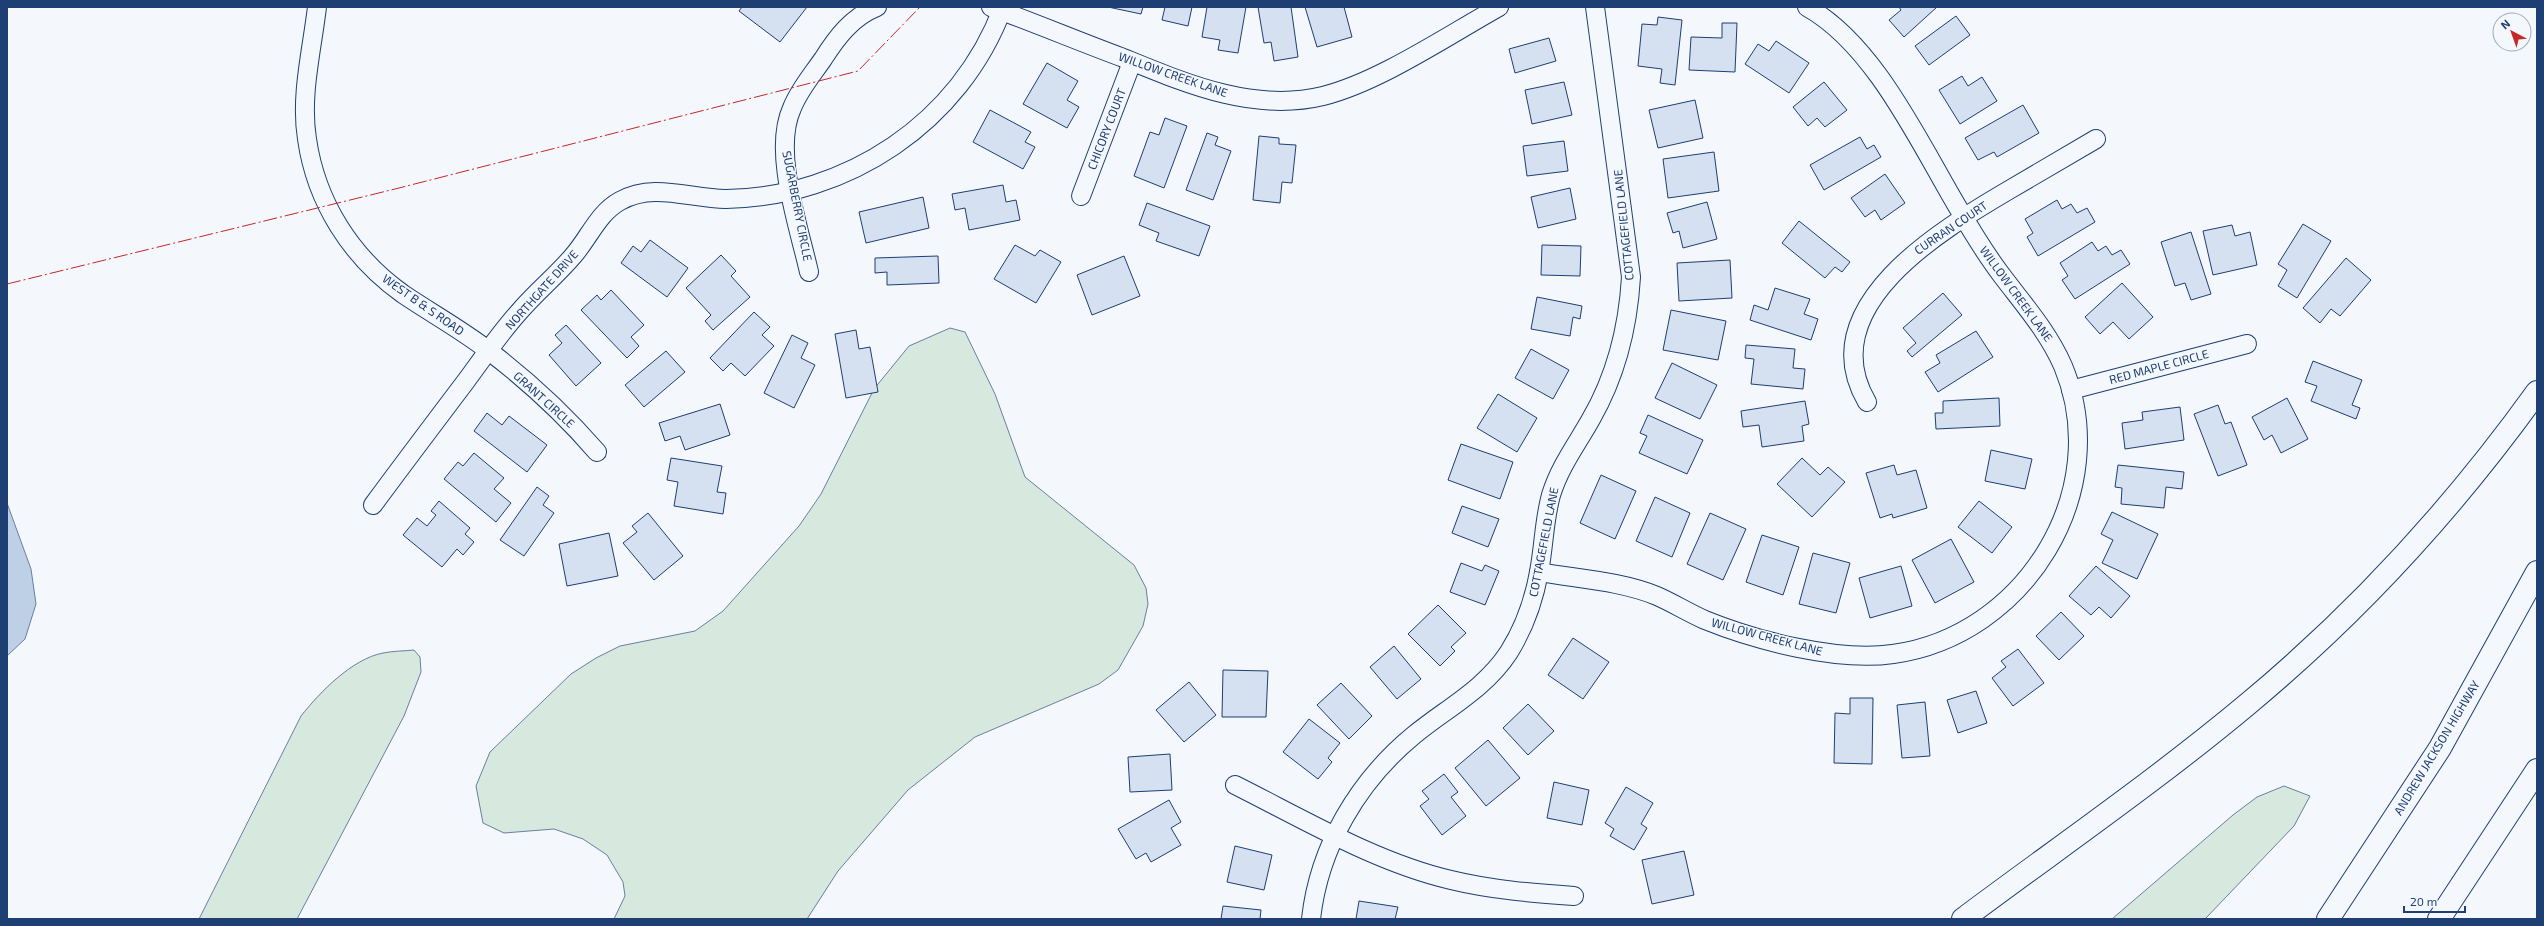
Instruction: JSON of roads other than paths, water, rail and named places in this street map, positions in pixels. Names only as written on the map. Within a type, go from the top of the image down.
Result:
[{"type":"highway","points":[[1963,919],[2208,736],[2307,651],[2355,605],[2432,522],[2474,474],[2537,392]]},
{"type":"highway","name":"ANDREW JACKSON HIGHWAY","points":[[2328,919],[2440,748],[2537,572]]},
{"type":"highway","points":[[2439,919],[2537,770]]},
{"type":"street","name":"WEST B & S ROAD","points":[[317,7],[306,98],[307,138],[313,171],[330,214],[353,247],[376,272],[402,293],[489,351]]},
{"type":"street","name":"SUGARBERRY CIRCLE","points":[[810,272],[791,191],[785,146],[785,131],[791,108],[837,38],[850,23],[877,7]]},
{"type":"street","name":"WILLOW CREEK LANE","points":[[998,8],[1206,90],[1235,97],[1266,101],[1323,96],[1378,74],[1498,7]]},
{"type":"street","name":"COTTAGEFIELD LANE","points":[[1311,919],[1319,876],[1334,834],[1357,798],[1391,756],[1414,735],[1470,695],[1508,653],[1532,602],[1539,572],[1551,495],[1560,472],[1591,420],[1615,368],[1629,310],[1631,277],[1596,7]]},
{"type":"street","name":"WILLOW CREEK LANE","points":[[1539,572],[1637,590],[1729,629],[1806,650],[1836,654],[1892,654],[1955,637],[1983,621],[2029,578],[2046,554],[2059,526],[2069,498],[2075,470],[2076,412],[2072,390],[2051,342],[2037,320],[1987,256],[1876,73],[1842,31],[1807,7]]},
{"type":"street","name":"NORTHGATE DRIVE","points":[[373,505],[518,313],[578,251],[606,212],[620,201],[640,194],[658,191],[724,199],[791,191],[818,185],[845,174],[898,144],[923,124],[947,100],[985,45],[998,8]]},
{"type":"street","name":"CHICORY COURT","points":[[1081,196],[1132,62]]},
{"type":"street","name":"CURRAN COURT","points":[[1867,402],[1853,373],[1852,358],[1855,338],[1864,316],[1876,295],[1906,261],[1936,235],[2096,139]]},
{"type":"street","name":"RED MAPLE CIRCLE","points":[[2072,390],[2247,344]]},
{"type":"street","name":"GRANT CIRCLE","points":[[489,351],[563,416],[597,452]]},
{"type":"street","points":[[1235,785],[1334,834],[1391,860],[1451,880],[1524,892],[1574,896]]},
{"type":"water","points":[[7,503],[31,569],[36,604],[25,639],[7,656]]}]
